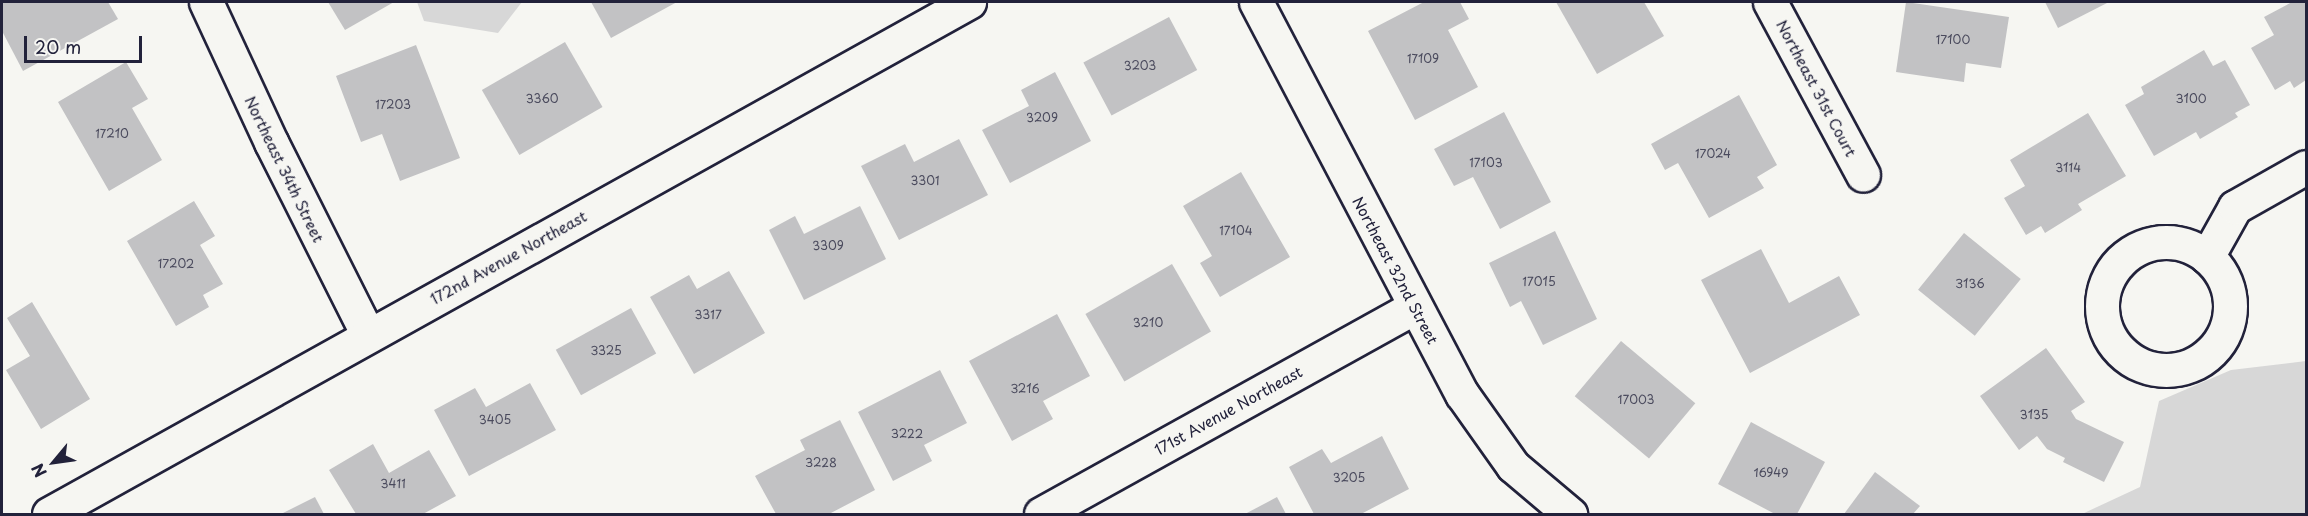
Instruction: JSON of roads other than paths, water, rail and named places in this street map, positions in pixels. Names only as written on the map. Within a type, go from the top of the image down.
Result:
[{"type":"street","name":"Northeast 34th Street","points":[[206,2],[271,142],[368,335]]},
{"type":"street","name":"172nd Avenue Northeast","points":[[49,514],[969,2]]},
{"type":"street","name":"Northeast 32nd Street","points":[[1256,2],[1462,394],[1513,466],[1570,514]]},
{"type":"street","name":"Northeast 31st Court","points":[[1770,2],[1863,175]]},
{"type":"street","points":[[2207,257],[2235,207],[2307,167]]},
{"type":"street","name":"171st Avenue Northeast","points":[[1041,514],[1415,307]]}]
